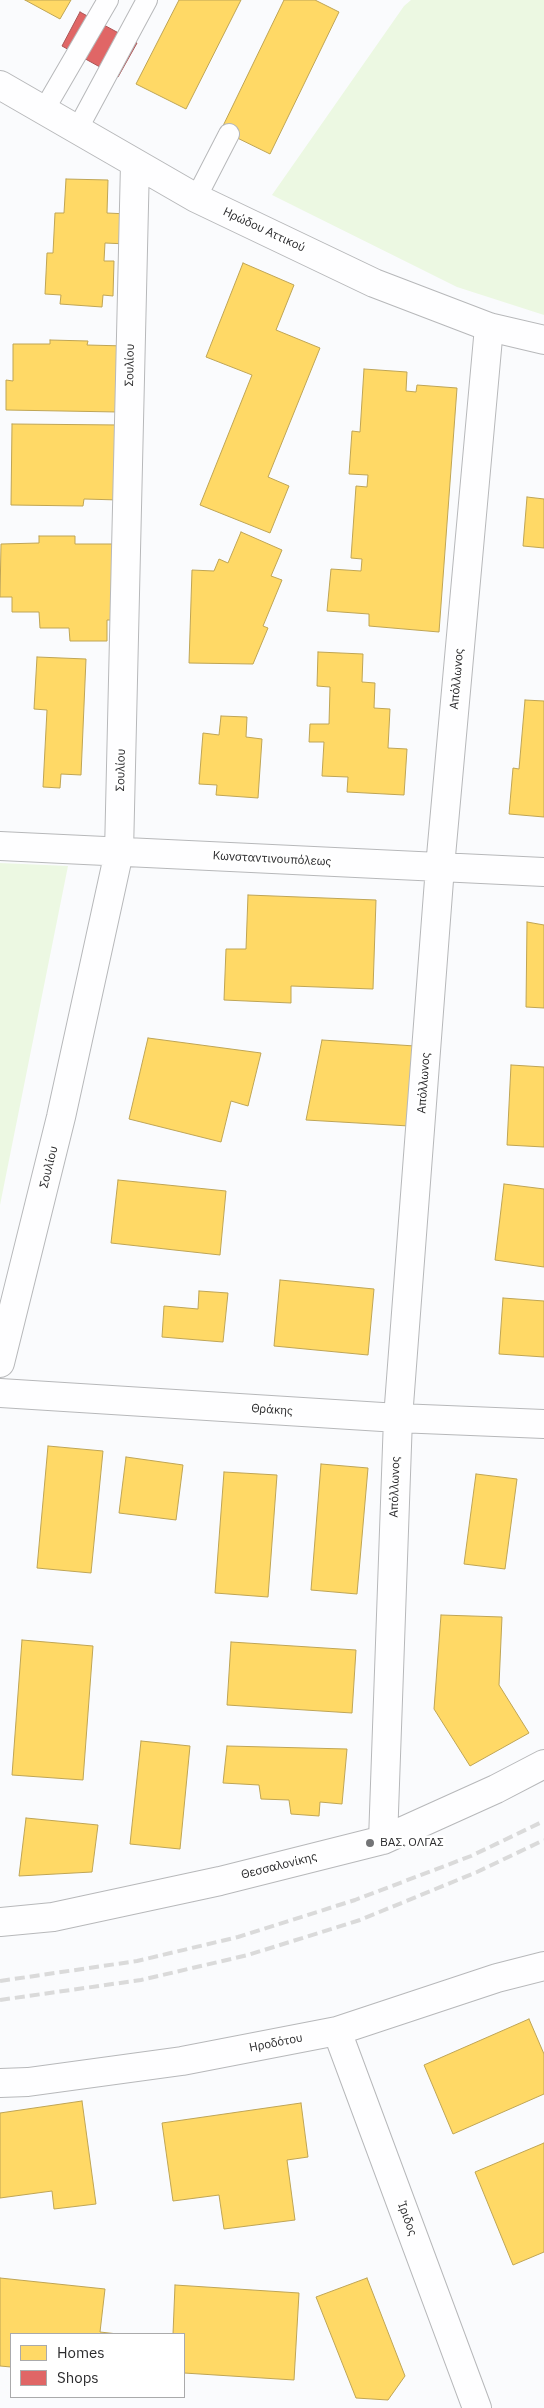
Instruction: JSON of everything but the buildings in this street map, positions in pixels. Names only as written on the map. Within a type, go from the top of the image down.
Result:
[{"type":"street","name":"Ηρώδου Αττικού","points":[[0,85],[196,198],[374,283],[489,327],[544,340]]},
{"type":"street","name":"Σουλίου","points":[[0,1363],[61,1117],[119,852],[135,162]]},
{"type":"street","name":"Απόλλωνος","points":[[383,1840],[398,1418],[440,867],[489,327]]},
{"type":"street","name":"Κωνσταντινουπόλεως","points":[[0,846],[544,872]]},
{"type":"street","name":"Θράκης","points":[[0,1393],[398,1418],[544,1424]]},
{"type":"street","name":"Θεσσαλονίκης","points":[[0,1922],[53,1916],[220,1881],[383,1840],[496,1789],[544,1764]]},
{"type":"street","name":"Ηροδότου","points":[[0,2083],[28,2082],[182,2061],[337,2031],[497,1978],[544,1966]]},
{"type":"street","name":"Ίριδος","points":[[337,2031],[477,2408]]},
{"type":"lane","points":[[44,110],[108,0]]},
{"type":"lane","points":[[77,130],[147,0]]},
{"type":"lane","points":[[196,198],[229,134]]},
{"type":"green space","points":[[411,0],[544,0],[544,315],[457,287],[272,195],[404,6]]},
{"type":"green space","points":[[0,863],[68,866],[0,1205]]},
{"type":"railway","points":[[0,1981],[137,1961],[238,1937],[355,1900],[471,1856],[544,1821]]},
{"type":"railway","points":[[0,2000],[141,1980],[248,1955],[360,1920],[477,1872],[544,1840]]},
{"type":"place","name":"ΒΑΣ. ΟΛΓΑΣ","points":[[370,1843]]}]
